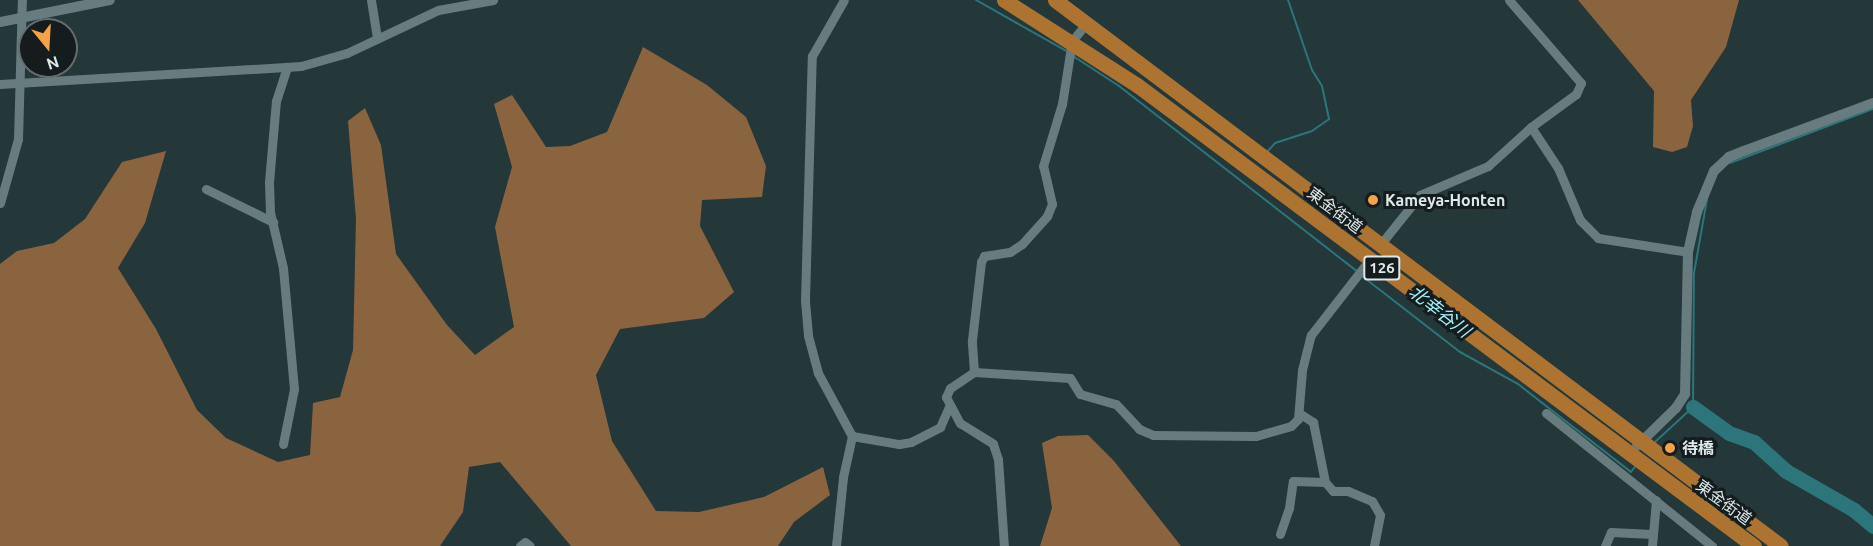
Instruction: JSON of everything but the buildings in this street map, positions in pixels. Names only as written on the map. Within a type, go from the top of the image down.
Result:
[{"type":"highway","name":"東金街道","points":[[1004,0],[1072,41],[1370,259],[1630,456],[1754,546]]},
{"type":"highway","name":"東金街道","points":[[1055,0],[1781,546]]},
{"type":"highway","points":[[1370,259],[1380,245]]},
{"type":"street","points":[[0,203],[15,157],[21,83],[22,0]]},
{"type":"street","points":[[0,22],[110,0]]},
{"type":"street","points":[[371,0],[377,39]]},
{"type":"street","points":[[0,84],[288,67],[323,61],[438,10],[493,0]]},
{"type":"street","points":[[836,546],[843,477],[852,436],[818,373],[808,335],[805,300],[812,56],[844,0]]},
{"type":"street","points":[[1380,245],[1420,195],[1488,166],[1531,127],[1576,94],[1581,83],[1509,0]]},
{"type":"street","points":[[974,372],[972,340],[981,262],[984,256],[1010,252],[1022,244],[1047,216],[1052,204],[1043,166],[1059,113],[1072,41],[1086,24]]},
{"type":"street","points":[[283,444],[294,389],[283,268],[273,222],[269,182],[271,129],[288,67]]},
{"type":"street","points":[[1630,456],[1641,441],[1676,408],[1685,394],[1688,252],[1707,183],[1720,164],[1744,151],[1873,103]]},
{"type":"street","points":[[1531,127],[1558,168],[1589,232],[1598,238],[1688,252]]},
{"type":"street","points":[[206,189],[273,222]]},
{"type":"street","points":[[1004,546],[998,459],[993,444],[960,423],[949,407],[947,393],[974,372],[1070,378],[1080,394],[1116,404],[1139,429],[1153,435],[1256,436],[1291,426],[1299,413],[1302,370],[1311,335],[1370,259]]},
{"type":"street","points":[[852,436],[899,444],[911,442],[940,427],[949,407]]},
{"type":"street","points":[[1299,413],[1313,422],[1325,482],[1333,490],[1348,490],[1372,501],[1380,515],[1374,546]]},
{"type":"street","points":[[1546,413],[1713,546]]},
{"type":"street","points":[[1280,534],[1289,508],[1293,481],[1325,482]]},
{"type":"street","points":[[1652,546],[1656,500]]},
{"type":"street","points":[[1605,546],[1611,532],[1624,530],[1652,534]]},
{"type":"street","points":[[520,546],[525,542],[530,546]]},
{"type":"shaded area","points":[[1578,0],[1739,0],[1726,47],[1691,100],[1693,126],[1687,147],[1672,152],[1653,147],[1654,91]]},
{"type":"shaded area","points":[[643,47],[707,85],[746,117],[766,166],[762,197],[702,200],[700,226],[734,292],[704,318],[620,329],[596,375],[612,441],[656,511],[699,512],[764,497],[823,467],[830,495],[794,522],[778,546],[571,546],[500,462],[469,467],[463,512],[440,546],[0,546],[0,264],[17,251],[54,243],[85,219],[122,162],[166,151],[145,223],[118,268],[156,329],[197,410],[226,438],[278,462],[310,455],[313,403],[340,397],[353,350],[356,219],[348,121],[365,108],[381,145],[396,254],[447,325],[475,355],[514,327],[495,227],[512,167],[494,104],[512,95],[546,147],[570,146],[607,132]]},
{"type":"shaded area","points":[[1088,435],[1114,461],[1181,546],[1040,546],[1052,508],[1042,443],[1058,436]]},
{"type":"waterway","name":"北幸谷川","points":[[976,0],[1066,51]]},
{"type":"waterway","points":[[1267,152],[1275,143],[1312,131],[1329,119],[1322,86],[1312,70],[1288,0]]},
{"type":"waterway","name":"北幸谷川","points":[[1073,56],[1119,86],[1358,272]]},
{"type":"waterway","points":[[1730,163],[1873,109]]},
{"type":"waterway","points":[[1655,442],[1693,407],[1694,273],[1707,199]]},
{"type":"waterway","name":"北幸谷川","points":[[1362,276],[1460,352],[1518,384],[1631,472],[1636,465]]},
{"type":"waterway","name":"北幸谷川","points":[[1693,407],[1729,433],[1754,442],[1786,471],[1854,510],[1873,526]]},
{"type":"place","name":"Kameya-Honten","points":[[1373,200]]},
{"type":"place","name":"待橋","points":[[1670,448]]}]
